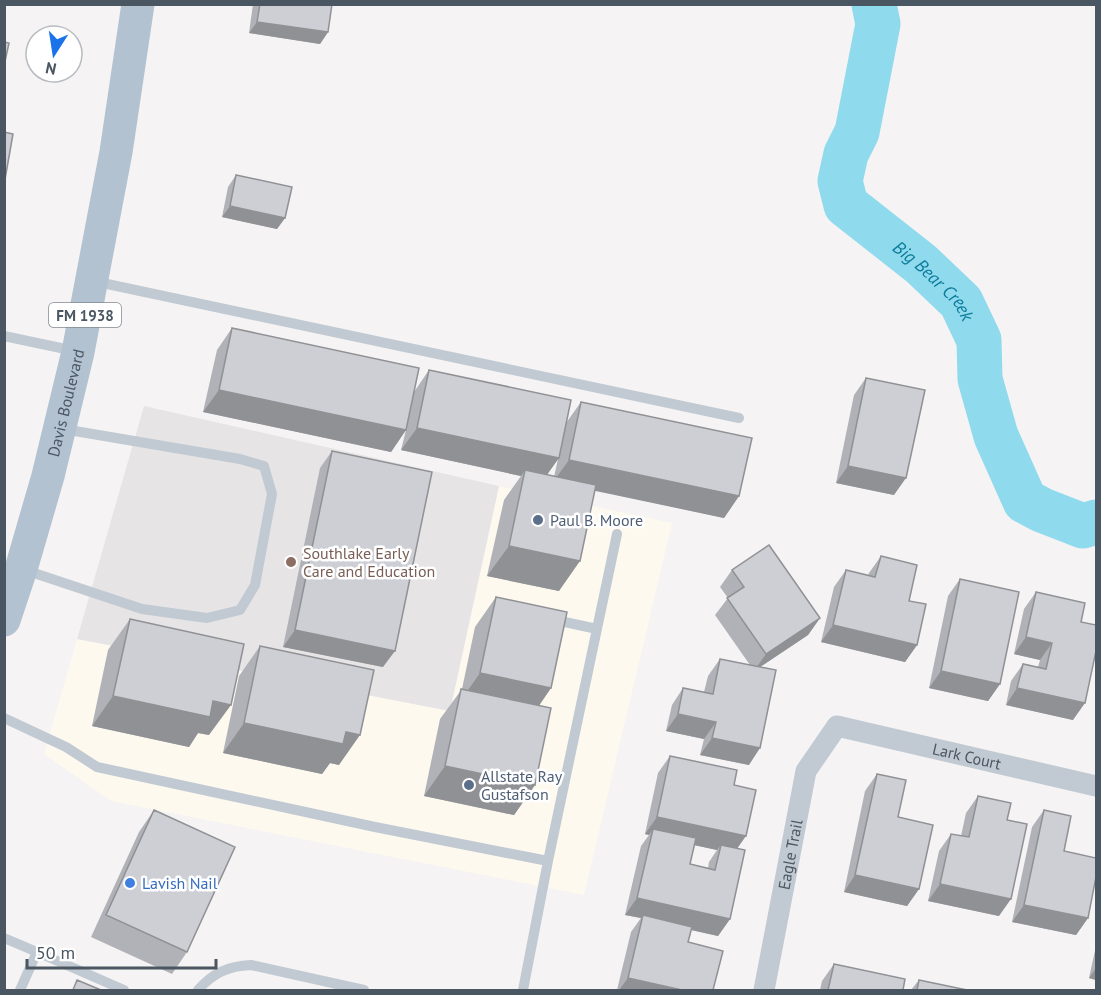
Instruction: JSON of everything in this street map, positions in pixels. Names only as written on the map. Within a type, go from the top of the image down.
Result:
[{"type":"main road","name":"Davis Boulevard","points":[[4,620],[21,569],[78,352],[116,152],[138,4]]},
{"type":"street","name":"Lark Court","points":[[837,726],[1096,786]]},
{"type":"street","name":"Eagle Trail","points":[[764,990],[806,771],[837,726]]},
{"type":"lane","points":[[91,280],[739,418]]},
{"type":"lane","points":[[4,336],[78,352]]},
{"type":"lane","points":[[21,569],[142,609],[207,618],[240,610],[255,585],[272,494],[264,466],[240,459],[59,428]]},
{"type":"lane","points":[[523,990],[617,534]]},
{"type":"lane","points":[[542,617],[597,628]]},
{"type":"lane","points":[[4,718],[66,747],[97,767],[375,827],[548,861]]},
{"type":"lane","points":[[4,938],[124,990]]},
{"type":"lane","points":[[20,990],[37,951]]},
{"type":"lane","points":[[198,990],[223,969],[237,965],[251,965],[364,990]]},
{"type":"shaded area","name":"Southlake Early Care and Education","points":[[144,406],[499,486],[450,711],[77,639]]},
{"type":"shaded area","points":[[499,486],[672,523],[584,895],[111,801],[44,754],[77,639],[450,711]]},
{"type":"building","points":[[260,4],[332,4],[328,32],[257,22]]},
{"type":"building","points":[[4,42],[9,43],[4,66]]},
{"type":"building","points":[[4,132],[13,134],[4,185]]},
{"type":"building","points":[[236,175],[292,187],[285,218],[230,206]]},
{"type":"building","points":[[232,328],[419,368],[406,430],[219,390]]},
{"type":"building","points":[[429,370],[571,400],[559,458],[417,428]]},
{"type":"building","points":[[866,378],[925,390],[906,478],[848,466]]},
{"type":"building","points":[[581,402],[752,438],[739,496],[569,460]]},
{"type":"building","points":[[332,451],[432,472],[395,651],[295,630]]},
{"type":"building","points":[[525,470],[596,485],[580,561],[509,546]]},
{"type":"building","points":[[769,545],[820,618],[766,654],[727,598],[744,587],[732,570]]},
{"type":"building","points":[[881,556],[917,565],[909,601],[926,604],[917,645],[833,625],[846,570],[875,577]]},
{"type":"building","points":[[960,579],[1019,592],[1000,684],[941,671]]},
{"type":"building","points":[[1036,592],[1085,603],[1081,622],[1096,625],[1096,651],[1085,703],[1017,688],[1023,664],[1046,669],[1052,643],[1026,637]]},
{"type":"building","points":[[496,597],[567,612],[551,688],[480,673]]},
{"type":"building","points":[[130,619],[244,644],[231,705],[213,701],[210,717],[113,696]]},
{"type":"building","points":[[260,646],[374,670],[360,735],[346,732],[343,744],[244,723]]},
{"type":"building","points":[[720,659],[776,670],[760,748],[712,738],[716,722],[678,714],[683,688],[713,694]]},
{"type":"building","points":[[461,689],[551,708],[535,785],[445,766]]},
{"type":"building","points":[[670,756],[737,770],[734,785],[756,790],[746,836],[657,817]]},
{"type":"building","points":[[877,774],[906,780],[898,817],[933,825],[919,889],[855,875]]},
{"type":"building","points":[[978,796],[1011,803],[1007,820],[1027,824],[1011,899],[940,884],[951,834],[969,837]]},
{"type":"building","points":[[154,810],[235,847],[187,952],[106,915]]},
{"type":"building","points":[[1044,810],[1071,816],[1064,851],[1096,858],[1096,877],[1088,918],[1024,905]]},
{"type":"building","points":[[653,829],[696,838],[690,864],[715,870],[721,845],[745,850],[730,919],[637,898]]},
{"type":"building","points":[[643,915],[692,927],[688,942],[723,951],[713,990],[682,990],[628,978]]},
{"type":"building","points":[[834,964],[905,979],[903,990],[828,990]]},
{"type":"building","points":[[77,980],[101,990],[73,990]]},
{"type":"building","points":[[919,980],[967,990],[917,990]]},
{"type":"waterway","name":"Big Bear Creek","points":[[874,4],[878,24],[857,132],[846,154],[840,181],[846,205],[921,264],[961,302],[979,340],[980,379],[996,436],[1025,501],[1083,526],[1096,522]]},
{"type":"place","name":"Paul B. Moore","points":[[538,520]]},
{"type":"place","name":"Southlake Early Care and Education","points":[[291,562]]},
{"type":"place","name":"Allstate Ray Gustafson","points":[[469,785]]},
{"type":"place","name":"Lavish Nail","points":[[130,883]]}]
